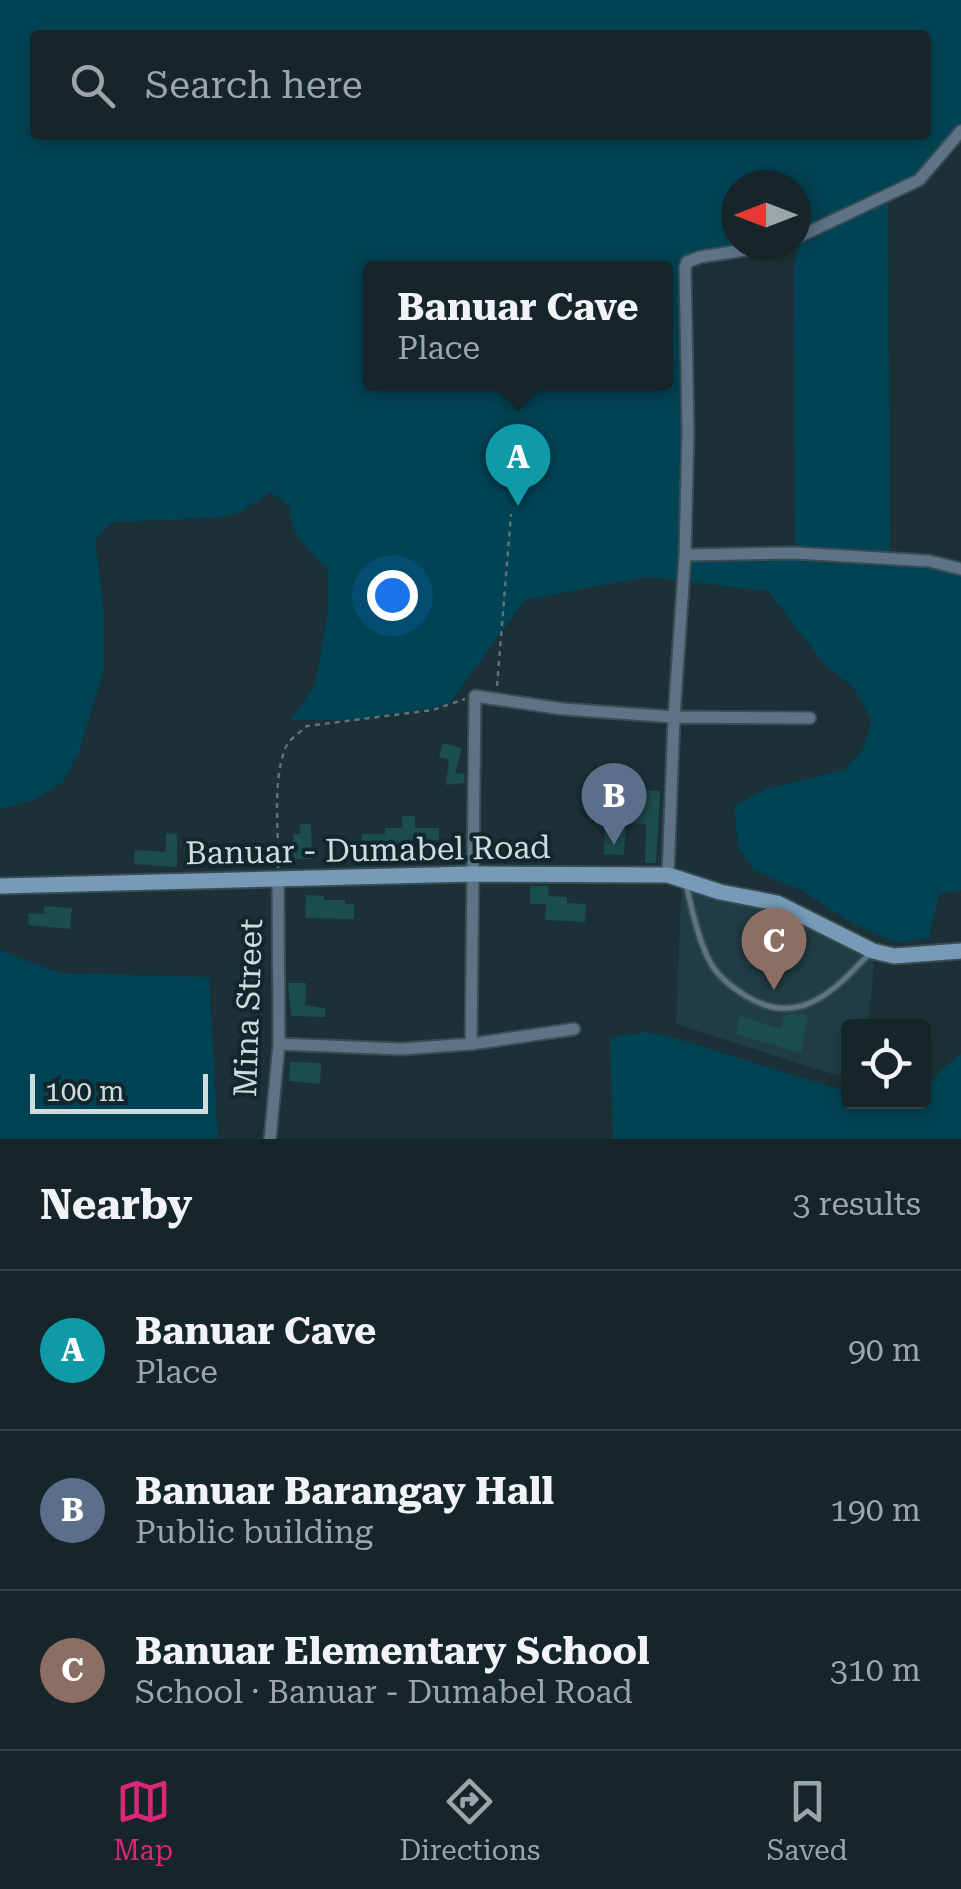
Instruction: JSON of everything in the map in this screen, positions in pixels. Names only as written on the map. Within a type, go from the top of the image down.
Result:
[{"type":"street","points":[[811,232],[919,180],[961,131]]},
{"type":"street","points":[[668,875],[685,555],[688,431],[685,268],[687,262],[721,254]]},
{"type":"street","points":[[685,555],[795,553],[929,561],[961,569]]},
{"type":"street","points":[[471,1044],[475,696],[564,709],[674,717],[810,718]]},
{"type":"street","name":"Banuar - Dumabel Road","points":[[0,886],[471,874],[668,875],[720,892],[777,902],[873,951],[894,956],[961,950]]},
{"type":"street","name":"Mina Street","points":[[270,1139],[279,1044],[278,879]]},
{"type":"street","points":[[279,1044],[401,1049],[471,1044],[574,1029]]},
{"type":"lane","points":[[686,881],[709,960],[722,980],[757,1003],[805,1006],[838,987],[873,951]]},
{"type":"path","points":[[496,698],[511,514]]},
{"type":"path","points":[[278,879],[280,777],[286,749],[293,738],[307,726],[433,710],[475,696]]},
{"type":"shaded area","points":[[0,0],[961,0],[961,131],[919,180],[888,197],[890,558],[961,569],[961,890],[939,894],[929,938],[896,942],[855,925],[801,890],[753,870],[738,845],[734,806],[766,789],[845,769],[862,751],[872,720],[853,687],[824,664],[768,591],[647,577],[525,600],[448,705],[357,720],[291,720],[315,685],[328,612],[328,570],[297,536],[290,508],[271,492],[238,513],[212,518],[116,522],[95,540],[104,611],[104,670],[78,754],[63,782],[34,800],[0,809]],"holes":[[[721,170],[811,170],[811,260],[795,260],[795,552],[685,554],[687,263],[721,256]]]},
{"type":"shaded area","points":[[682,875],[779,908],[875,956],[869,1019],[841,1019],[841,1077],[676,1024]]},
{"type":"shaded area","points":[[0,950],[60,973],[209,977],[218,1139],[0,1139]]},
{"type":"shaded area","points":[[643,1032],[668,1036],[841,1090],[841,1109],[931,1109],[932,1082],[961,1054],[961,1139],[613,1139],[610,1038]]},
{"type":"building","points":[[443,743],[462,748],[455,773],[465,774],[464,783],[446,785],[449,760],[439,757]]},
{"type":"building","points":[[601,788],[660,791],[656,863],[645,863],[646,824],[626,823],[624,855],[604,854],[605,822],[599,821]]},
{"type":"building","points":[[402,816],[415,816],[415,828],[439,828],[439,840],[413,839],[413,847],[362,849],[362,834],[385,834],[385,828],[402,828]]},
{"type":"building","points":[[300,824],[311,824],[312,859],[294,859],[293,834],[300,834]]},
{"type":"building","points":[[166,833],[177,834],[177,867],[134,864],[135,850],[166,852]]},
{"type":"building","points":[[530,886],[548,886],[549,896],[567,897],[567,903],[586,904],[585,922],[545,920],[546,904],[530,904]]},
{"type":"building","points":[[306,895],[354,904],[354,919],[305,918]]},
{"type":"building","points":[[44,906],[72,908],[70,929],[29,925],[28,913],[44,914]]},
{"type":"building","points":[[251,947],[261,947],[261,986],[239,985],[240,967],[251,967]]},
{"type":"building","points":[[288,983],[306,983],[305,1005],[325,1008],[325,1017],[291,1016]]},
{"type":"building","points":[[784,1015],[808,1016],[801,1053],[736,1034],[740,1016],[781,1029]]},
{"type":"building","points":[[290,1062],[321,1063],[320,1084],[289,1081]]},
{"type":"place","name":"Banuar Cave","points":[[518,506]]},
{"type":"place","name":"Banuar Barangay Hall","points":[[614,845]]},
{"type":"place","name":"Banuar Elementary School","points":[[774,990]]}]
